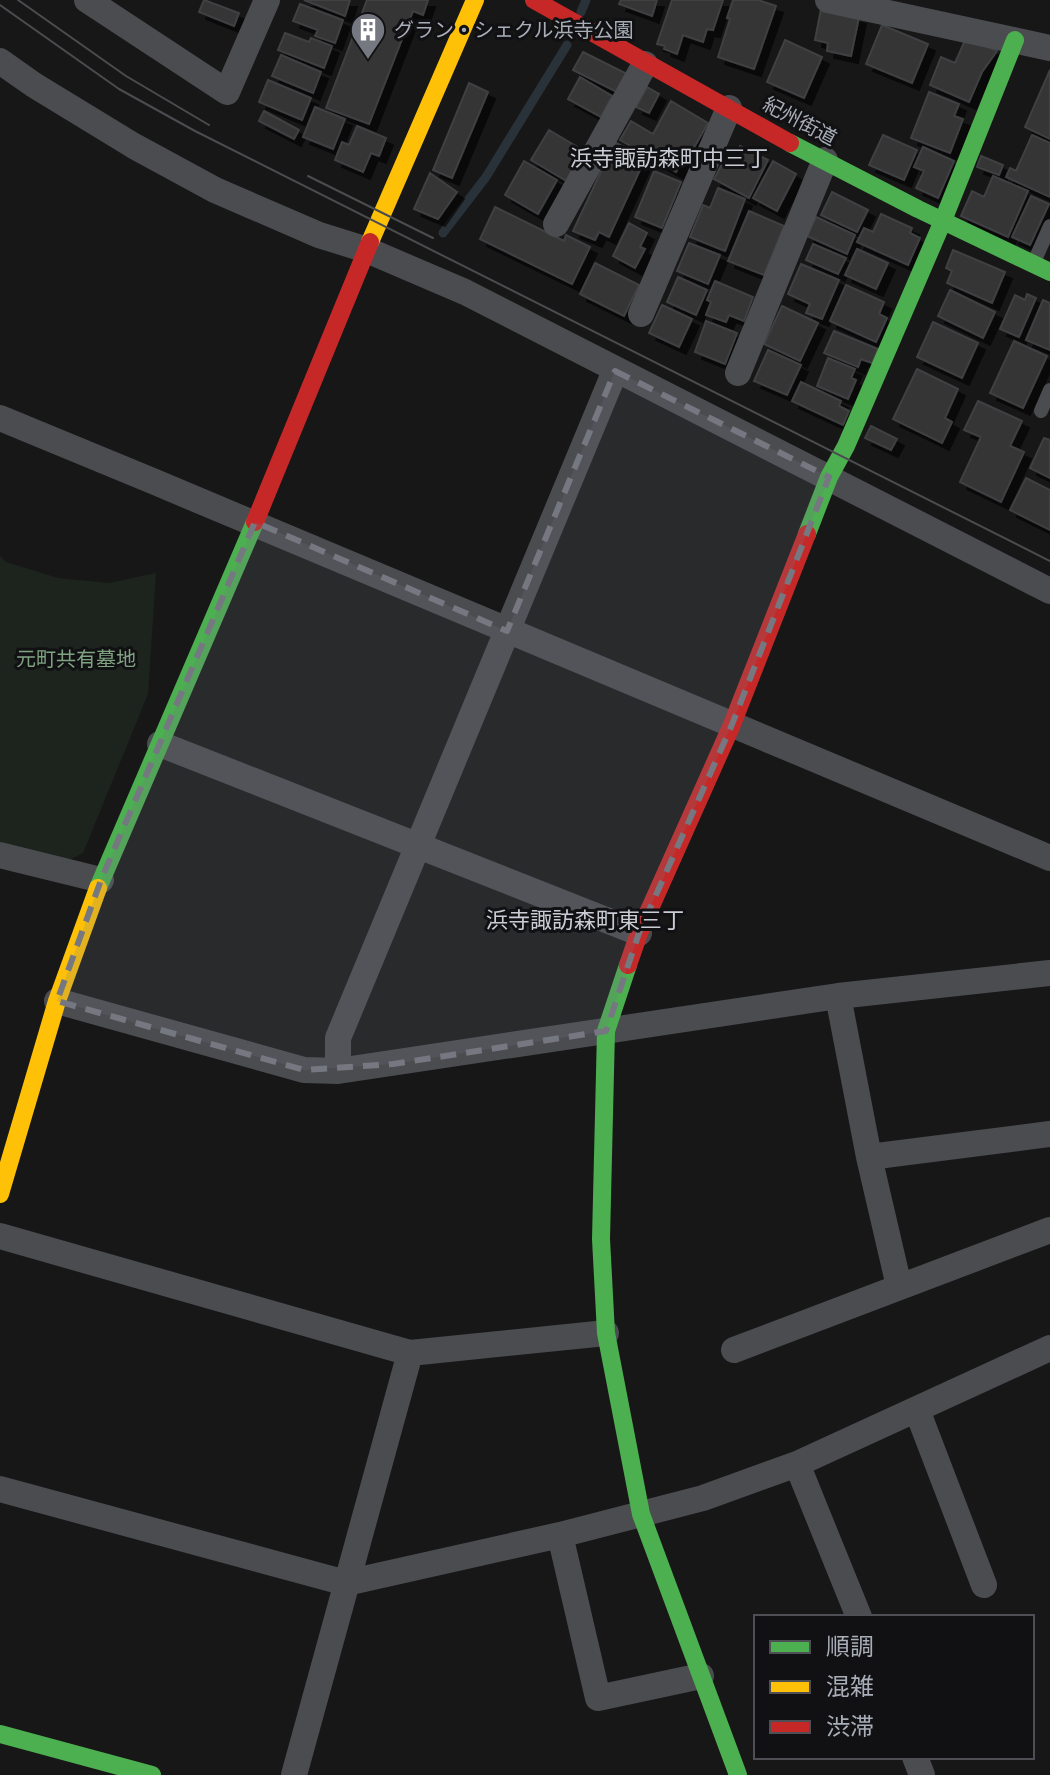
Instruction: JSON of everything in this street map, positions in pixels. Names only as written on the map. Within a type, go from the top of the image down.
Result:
[{"type":"street","points":[[87,0],[227,92],[267,0]]},
{"type":"street","points":[[0,1194],[57,1001],[101,880],[475,0]]},
{"type":"street","name":"紀州街道","points":[[534,0],[645,64],[942,223],[1041,268]]},
{"type":"street","points":[[828,0],[1050,48]]},
{"type":"street","points":[[738,1775],[641,1514],[606,1333],[601,1239],[606,1031],[639,933],[731,727],[829,477],[846,446],[942,223],[1015,40]]},
{"type":"street","points":[[0,61],[121,138],[215,190],[465,292],[1050,591]]},
{"type":"street","points":[[556,224],[645,64]]},
{"type":"street","points":[[641,314],[729,108]]},
{"type":"street","points":[[738,373],[825,160]]},
{"type":"street","points":[[338,1071],[338,1038],[615,371]]},
{"type":"street","points":[[0,418],[255,522],[731,727],[1050,858]]},
{"type":"street","points":[[160,744],[639,933]]},
{"type":"street","points":[[0,855],[101,880]]},
{"type":"street","points":[[57,1001],[304,1070],[338,1071],[838,996],[1050,973]]},
{"type":"street","points":[[838,996],[869,1157],[899,1286]]},
{"type":"street","points":[[869,1157],[1050,1134]]},
{"type":"street","points":[[734,1350],[1050,1230]]},
{"type":"street","points":[[0,1236],[410,1353],[606,1333]]},
{"type":"street","points":[[0,1489],[346,1583],[560,1535],[703,1498],[797,1464],[1050,1348]]},
{"type":"street","points":[[294,1775],[410,1353]]},
{"type":"street","points":[[917,1410],[984,1585]]},
{"type":"street","points":[[797,1464],[858,1615]]},
{"type":"street","points":[[560,1535],[598,1698],[701,1676]]},
{"type":"street","points":[[0,1734],[152,1775]]},
{"type":"lane","points":[[1041,268],[1050,226]]},
{"type":"lane","points":[[1041,411],[1050,390]]},
{"type":"highlighted area","points":[[615,371],[829,477],[731,727],[639,933],[606,1031],[393,1064],[304,1070],[57,1001],[101,880],[255,522],[507,631]]},
{"type":"green space","name":"元町共有墓地","points":[[0,556],[6,562],[58,578],[109,583],[156,573],[148,694],[83,853],[67,861],[0,843]]},
{"type":"building","points":[[204,0],[239,13],[234,26],[199,12]]},
{"type":"building","points":[[304,0],[350,0],[345,16]]},
{"type":"building","name":"グラン・シェクル浜寺公園","points":[[367,0],[428,0],[423,15],[413,11],[369,124],[326,108]]},
{"type":"building","points":[[621,0],[657,0],[652,16],[619,4]]},
{"type":"building","points":[[672,0],[723,0],[713,30],[707,29],[703,42],[683,35],[677,54],[657,44]]},
{"type":"building","points":[[733,0],[758,0],[776,6],[754,69],[718,57]]},
{"type":"building","points":[[300,4],[343,20],[335,43],[315,36],[318,30],[293,21]]},
{"type":"building","points":[[821,9],[859,17],[851,56],[827,51],[828,43],[815,40]]},
{"type":"building","points":[[882,25],[928,44],[912,83],[866,64]]},
{"type":"building","points":[[285,33],[332,46],[324,68],[278,50]]},
{"type":"building","points":[[966,38],[997,51],[982,72],[969,102],[930,85],[941,57],[955,63]]},
{"type":"building","points":[[785,40],[822,57],[804,98],[767,82]]},
{"type":"building","points":[[583,52],[631,76],[621,94],[573,70]]},
{"type":"building","points":[[281,55],[321,72],[313,93],[272,76]]},
{"type":"building","points":[[1050,70],[1050,139],[1025,127]]},
{"type":"building","points":[[580,77],[612,96],[601,117],[568,99]]},
{"type":"building","points":[[268,80],[311,98],[302,120],[259,102]]},
{"type":"building","points":[[469,83],[488,92],[452,178],[433,170]]},
{"type":"building","points":[[647,87],[659,94],[649,113],[636,107]]},
{"type":"building","points":[[929,92],[959,104],[954,116],[963,119],[950,153],[911,138]]},
{"type":"building","points":[[671,101],[708,123],[676,172],[620,140],[631,121],[653,134]]},
{"type":"building","points":[[315,107],[345,119],[333,149],[303,137]]},
{"type":"building","points":[[264,111],[299,130],[294,139],[259,121]]},
{"type":"building","points":[[357,126],[386,138],[379,156],[371,153],[363,172],[335,160],[342,142],[349,145]]},
{"type":"building","points":[[549,130],[586,152],[568,182],[531,160]]},
{"type":"building","points":[[883,135],[917,150],[904,180],[869,165]]},
{"type":"building","points":[[1032,135],[1050,143],[1050,197],[1006,177],[1010,168],[1016,171]]},
{"type":"building","points":[[615,142],[645,159],[609,237],[599,232],[595,240],[573,231]]},
{"type":"building","points":[[740,146],[768,160],[749,198],[714,179],[722,164],[728,168]]},
{"type":"building","points":[[923,147],[954,161],[938,198],[916,188],[924,171],[914,167]]},
{"type":"building","points":[[981,156],[1003,165],[999,175],[977,167]]},
{"type":"building","points":[[524,161],[557,180],[538,214],[505,195]]},
{"type":"building","points":[[773,161],[796,174],[777,211],[753,198]]},
{"type":"building","points":[[654,171],[681,182],[662,228],[635,217]]},
{"type":"building","points":[[430,173],[457,192],[438,219],[414,209]]},
{"type":"building","points":[[993,176],[1028,191],[1008,237],[961,216],[972,191],[984,197]]},
{"type":"building","points":[[718,188],[745,199],[725,251],[690,237],[703,205],[710,208]]},
{"type":"building","points":[[832,192],[868,210],[857,232],[821,215]]},
{"type":"building","points":[[1031,196],[1049,204],[1030,245],[1012,237]]},
{"type":"building","points":[[495,207],[564,241],[566,235],[590,247],[572,284],[480,239]]},
{"type":"building","points":[[749,211],[784,226],[764,275],[728,261]]},
{"type":"building","points":[[881,214],[912,228],[910,233],[920,238],[908,265],[857,242],[864,228],[873,232]]},
{"type":"building","points":[[816,217],[855,235],[847,254],[807,236]]},
{"type":"building","points":[[629,223],[647,233],[640,247],[645,249],[635,268],[613,256]]},
{"type":"building","points":[[689,243],[720,255],[708,284],[677,271]]},
{"type":"building","points":[[813,244],[846,258],[838,274],[806,260]]},
{"type":"building","points":[[857,249],[888,263],[876,289],[845,275]]},
{"type":"building","points":[[953,250],[1005,272],[992,303],[947,283],[952,271],[946,268]]},
{"type":"building","points":[[595,263],[639,285],[624,316],[580,294]]},
{"type":"building","points":[[801,264],[839,280],[822,319],[806,313],[810,304],[788,294]]},
{"type":"building","points":[[678,277],[707,290],[696,315],[667,302]]},
{"type":"building","points":[[715,281],[753,297],[744,321],[729,315],[726,322],[706,315],[711,302],[707,300]]},
{"type":"building","points":[[846,285],[884,302],[879,314],[887,318],[876,342],[830,321]]},
{"type":"building","points":[[950,290],[995,312],[983,338],[938,316]]},
{"type":"building","points":[[1027,294],[1036,298],[1019,337],[1000,329],[1015,295],[1025,300]]},
{"type":"building","points":[[1043,300],[1050,303],[1050,350],[1026,340]]},
{"type":"building","points":[[662,305],[692,319],[679,347],[649,333]]},
{"type":"building","points":[[782,306],[818,323],[800,361],[764,344]]},
{"type":"building","points":[[706,321],[737,333],[725,364],[695,352]]},
{"type":"building","points":[[933,322],[978,343],[962,378],[917,357]]},
{"type":"building","points":[[834,331],[878,349],[872,363],[861,359],[858,367],[824,353]]},
{"type":"building","points":[[1014,341],[1047,356],[1023,408],[990,393]]},
{"type":"building","points":[[768,350],[801,365],[787,395],[754,381]]},
{"type":"building","points":[[828,358],[855,369],[851,378],[856,380],[848,399],[817,386]]},
{"type":"building","points":[[917,369],[958,389],[945,418],[952,422],[942,443],[893,419]]},
{"type":"building","points":[[801,382],[841,401],[839,406],[849,411],[843,425],[792,401]]},
{"type":"building","points":[[978,401],[1022,421],[1010,446],[1024,452],[1001,502],[960,482],[981,437],[964,430]]},
{"type":"building","points":[[871,426],[897,439],[891,450],[865,438]]},
{"type":"building","points":[[1044,438],[1050,440],[1050,478],[1030,468]]},
{"type":"building","points":[[1026,478],[1050,490],[1050,530],[1010,510]]},
{"type":"waterway","points":[[581,12],[586,0]]},
{"type":"waterway","points":[[443,233],[486,177],[567,45]]},
{"type":"tram line","points":[[18,0],[126,76],[209,125]]},
{"type":"tram line","points":[[0,5],[119,89],[195,131],[1050,561]]},
{"type":"tram line","points":[[308,176],[433,238]]},
{"type":"traffic: fast","points":[[807,534],[829,477],[846,446],[942,223],[1015,40]]},
{"type":"traffic: fast","points":[[790,143],[1050,272]]},
{"type":"traffic: fast","points":[[98,888],[255,522]]},
{"type":"traffic: fast","points":[[628,965],[606,1031],[601,1239],[606,1333],[641,1514],[738,1775]]},
{"type":"traffic: fast","points":[[0,1734],[152,1775]]},
{"type":"traffic: slow","points":[[370,242],[475,0]]},
{"type":"traffic: slow","points":[[0,1194],[57,1001],[98,888]]},
{"type":"traffic: jam","points":[[534,0],[790,143]]},
{"type":"traffic: jam","points":[[255,522],[370,242]]},
{"type":"traffic: jam","points":[[628,965],[639,933],[731,727],[807,534]]},
{"type":"place","name":"グラン・シェクル浜寺公園","points":[[368,61]]},
{"type":"district","name":"浜寺諏訪森町中三丁","points":[[669,158]]},
{"type":"district","name":"浜寺諏訪森町東三丁","points":[[585,920]]}]
